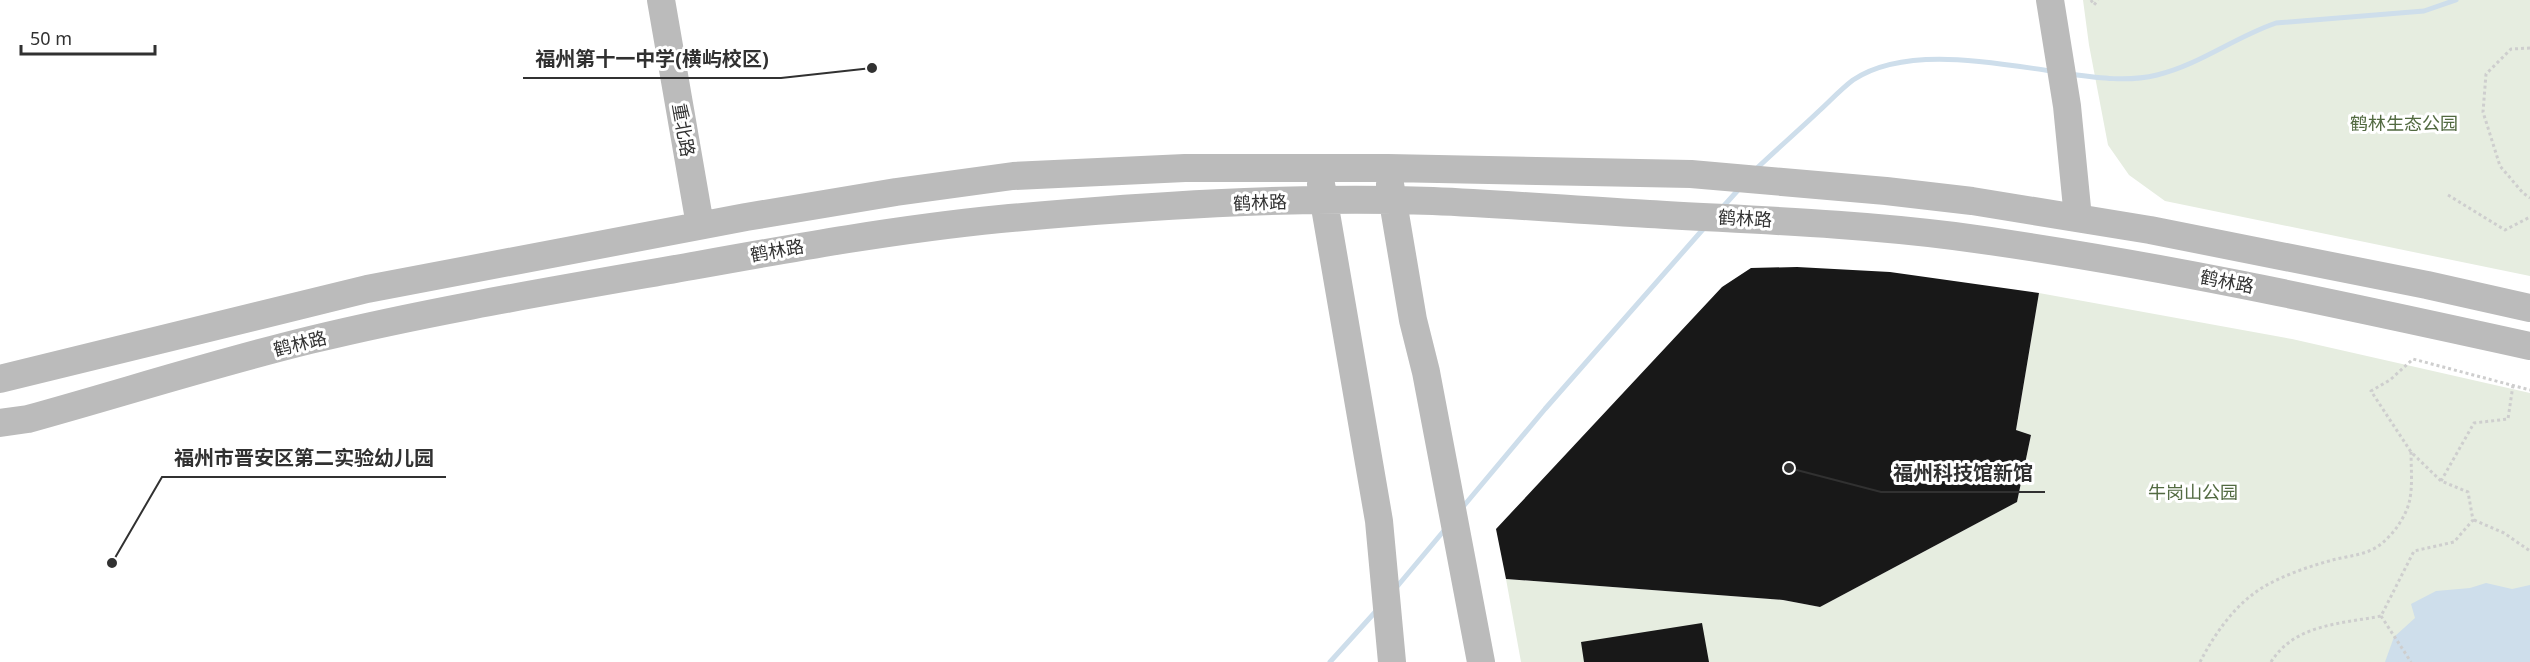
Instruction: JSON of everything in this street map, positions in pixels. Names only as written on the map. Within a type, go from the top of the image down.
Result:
[{"type":"main road","name":"重北路","points":[[661,0],[700,225]]},
{"type":"main road","points":[[2050,0],[2067,106],[2078,218]]},
{"type":"main road","name":"鹤林路","points":[[0,379],[367,289],[700,225],[896,192],[1013,176],[1174,168],[1318,167],[1691,174],[1806,183],[1972,201],[2078,218],[2404,280],[2530,308]]},
{"type":"main road","points":[[1318,167],[1379,521],[1391,657]]},
{"type":"main road","points":[[1388,168],[1413,320],[1426,372],[1481,662]]},
{"type":"main road","name":"鹤林路","points":[[0,423],[28,419],[308,341],[393,322],[505,299],[814,244],[1004,219],[1131,209],[1324,201],[1429,201],[1772,220],[1907,231],[2070,253],[2291,294],[2530,346]]},
{"type":"path","points":[[2091,0],[2094,5],[2098,0]]},
{"type":"path","points":[[2530,48],[2511,49],[2486,74],[2483,112],[2500,166],[2530,198]]},
{"type":"path","points":[[2448,195],[2505,230],[2530,217]]},
{"type":"path","points":[[2473,520],[2468,492],[2441,481],[2411,452],[2371,391],[2390,380],[2413,359],[2530,390]]},
{"type":"path","points":[[2441,481],[2474,423],[2508,419],[2513,386]]},
{"type":"path","points":[[2200,662],[2227,621],[2251,596],[2264,587],[2299,570],[2368,551],[2385,540],[2398,525],[2410,502],[2411,452]]},
{"type":"path","points":[[2473,520],[2504,533],[2530,551]]},
{"type":"path","points":[[2381,616],[2414,551],[2454,542],[2473,520]]},
{"type":"path","points":[[2271,662],[2284,645],[2297,635],[2381,616]]},
{"type":"path","points":[[2381,616],[2411,662]]},
{"type":"green space","name":"鹤林生态公园","points":[[2083,0],[2530,0],[2530,276],[2165,201],[2129,175],[2108,145]]},
{"type":"green space","name":"牛岗山公园","points":[[2039,293],[2292,339],[2530,393],[2530,662],[1521,662],[1506,579],[1783,600],[1820,607],[2017,502],[2031,435],[2016,430]]},
{"type":"water","points":[[2486,583],[2512,589],[2530,585],[2530,662],[2385,662],[2394,637],[2415,618],[2411,604],[2436,591],[2470,588]]},
{"type":"building","points":[[1797,267],[1890,272],[2039,293],[2016,430],[2031,435],[2017,502],[1820,607],[1783,600],[1506,579],[1496,529],[1722,287],[1751,268]]},
{"type":"building","points":[[1702,623],[1709,662],[1584,662],[1581,642]]},
{"type":"waterway","points":[[2070,74],[2114,79],[2157,75],[2188,65],[2276,23],[2424,11],[2456,0]]},
{"type":"waterway","points":[[1755,170],[1853,80],[1874,69],[1898,63],[1950,59],[2051,71]]},
{"type":"waterway","points":[[1721,209],[1739,189]]},
{"type":"waterway","points":[[1462,508],[1545,409],[1705,227]]},
{"type":"waterway","points":[[1395,589],[1447,527]]},
{"type":"waterway","points":[[1330,662],[1377,610]]},
{"type":"place","name":"福州第十一中学(横屿校区)","points":[[872,68]]},
{"type":"place","name":"福州科技馆新馆","points":[[1789,468]]},
{"type":"place","name":"福州市晋安区第二实验幼儿园","points":[[112,563]]}]
